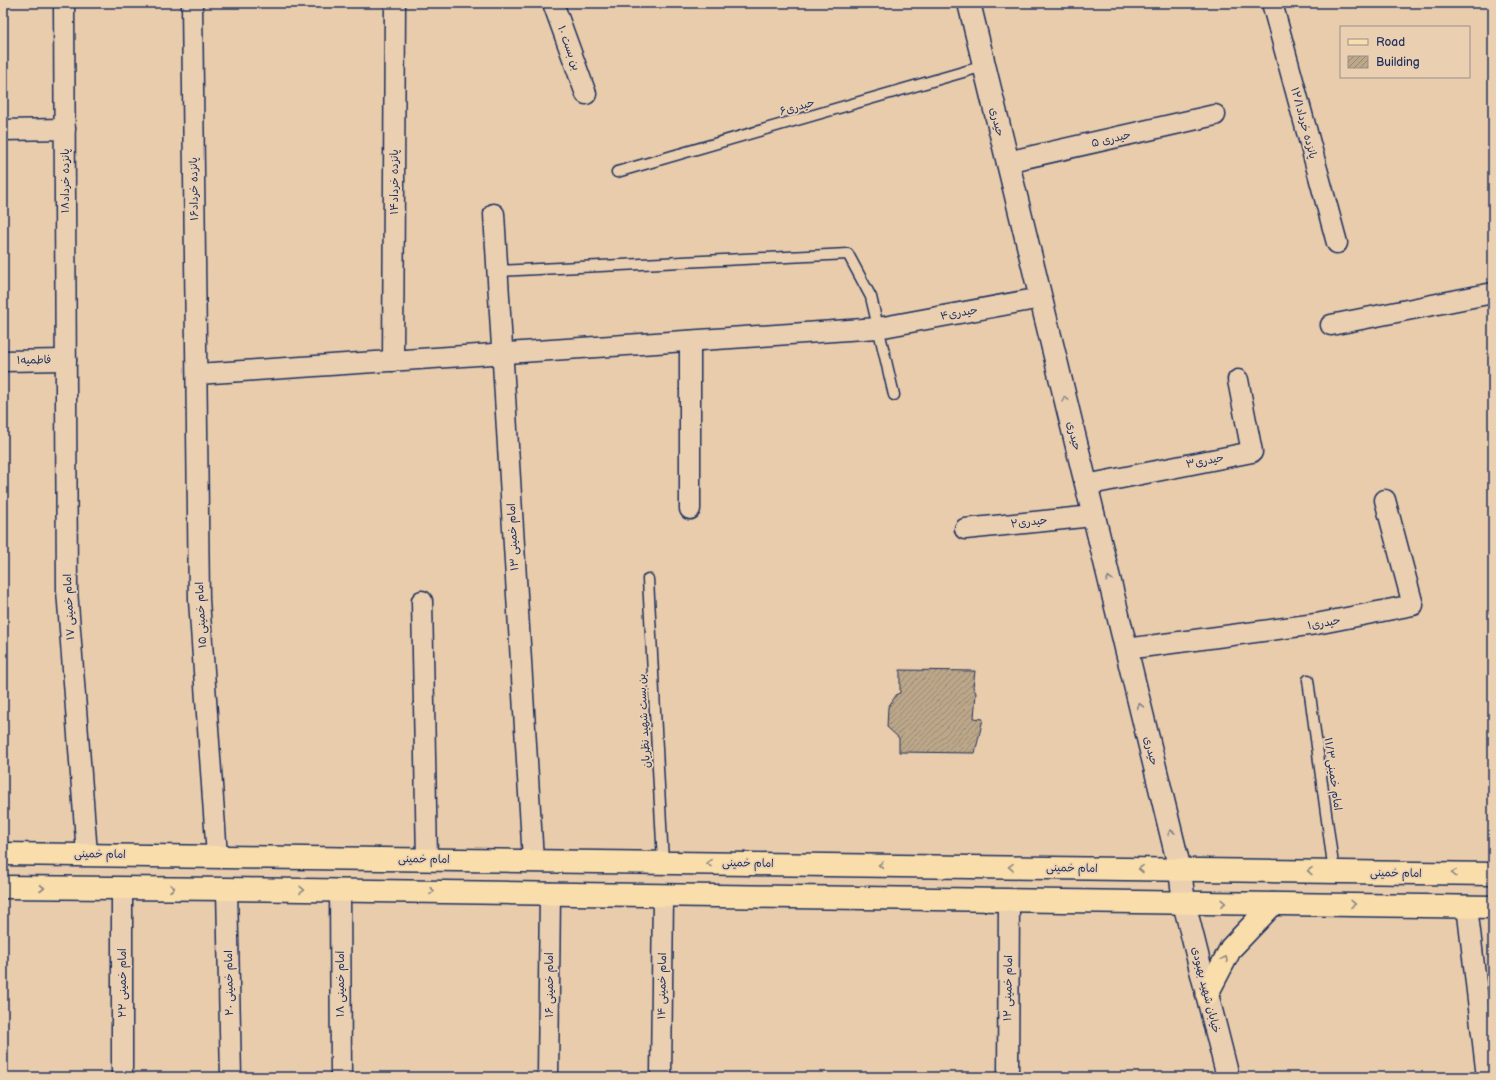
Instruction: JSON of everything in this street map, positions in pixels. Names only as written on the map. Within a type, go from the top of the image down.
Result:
[{"type":"main road","name":"حیدری","points":[[969,3],[1180,870],[1184,902]]},
{"type":"main road","name":"امام خمینی","points":[[3,854],[1493,874]]},
{"type":"main road","points":[[3,887],[227,888],[1493,907]]},
{"type":"main road","name":"خیابان شهید بهبودی","points":[[1184,902],[1228,1077]]},
{"type":"main road","points":[[1207,994],[1232,948],[1273,904]]},
{"type":"street","name":"پانزده خرداد۱۸","points":[[64,3],[66,360]]},
{"type":"street","name":"پانزده خرداد۱۶","points":[[192,3],[197,374]]},
{"type":"street","name":"پانزده خرداد۱۴","points":[[393,361],[395,3]]},
{"type":"street","name":"بن بست ۱۰","points":[[553,3],[586,94]]},
{"type":"street","name":"پانزده خرداد۱۲/۱","points":[[1272,3],[1337,243]]},
{"type":"street","name":"حیدری ۵","points":[[1007,162],[1215,115]]},
{"type":"street","points":[[3,130],[65,129]]},
{"type":"street","name":"امام خمینی ۱۳","points":[[494,214],[533,860]]},
{"type":"street","points":[[1331,325],[1493,293]]},
{"type":"street","name":"حیدری۴","points":[[197,374],[878,328],[1040,298]]},
{"type":"street","points":[[690,341],[690,509]]},
{"type":"street","name":"فاطمیه۱","points":[[3,361],[66,360]]},
{"type":"street","name":"امام خمینی ۱۷","points":[[66,360],[67,590],[87,854]]},
{"type":"street","name":"امام خمینی ۱۵","points":[[197,374],[199,600],[217,856]]},
{"type":"street","name":"حیدری۳","points":[[1086,485],[1252,452],[1238,380]]},
{"type":"street","name":"حیدری۱","points":[[1126,650],[1316,624],[1413,605],[1385,500]]},
{"type":"street","name":"حیدری۲","points":[[965,529],[1093,516]]},
{"type":"street","points":[[422,601],[427,859]]},
{"type":"street","name":"امام خمینی ۲۲","points":[[122,888],[122,1077]]},
{"type":"street","name":"امام خمینی ۲۰","points":[[227,888],[231,1077]]},
{"type":"street","name":"امام خمینی ۱۸","points":[[340,890],[341,1077]]},
{"type":"street","name":"امام خمینی ۱۶","points":[[548,1077],[550,893]]},
{"type":"street","name":"امام خمینی ۱۴","points":[[661,1077],[663,895]]},
{"type":"street","name":"امام خمینی ۱۲","points":[[1008,1077],[1009,900]]},
{"type":"street","points":[[1467,906],[1486,1077]]},
{"type":"lane","name":"حیدری۶","points":[[617,172],[984,66]]},
{"type":"lane","points":[[497,272],[848,254],[871,297],[894,395]]},
{"type":"lane","name":"بن بست شهید نظریان","points":[[648,579],[663,862]]},
{"type":"lane","name":"امام خمینی۱۱/۳","points":[[1308,680],[1334,872]]},
{"type":"building","points":[[900,670],[975,671],[973,687],[976,693],[974,718],[983,719],[975,753],[899,752],[899,738],[887,727],[888,707],[897,694],[900,693]]}]
